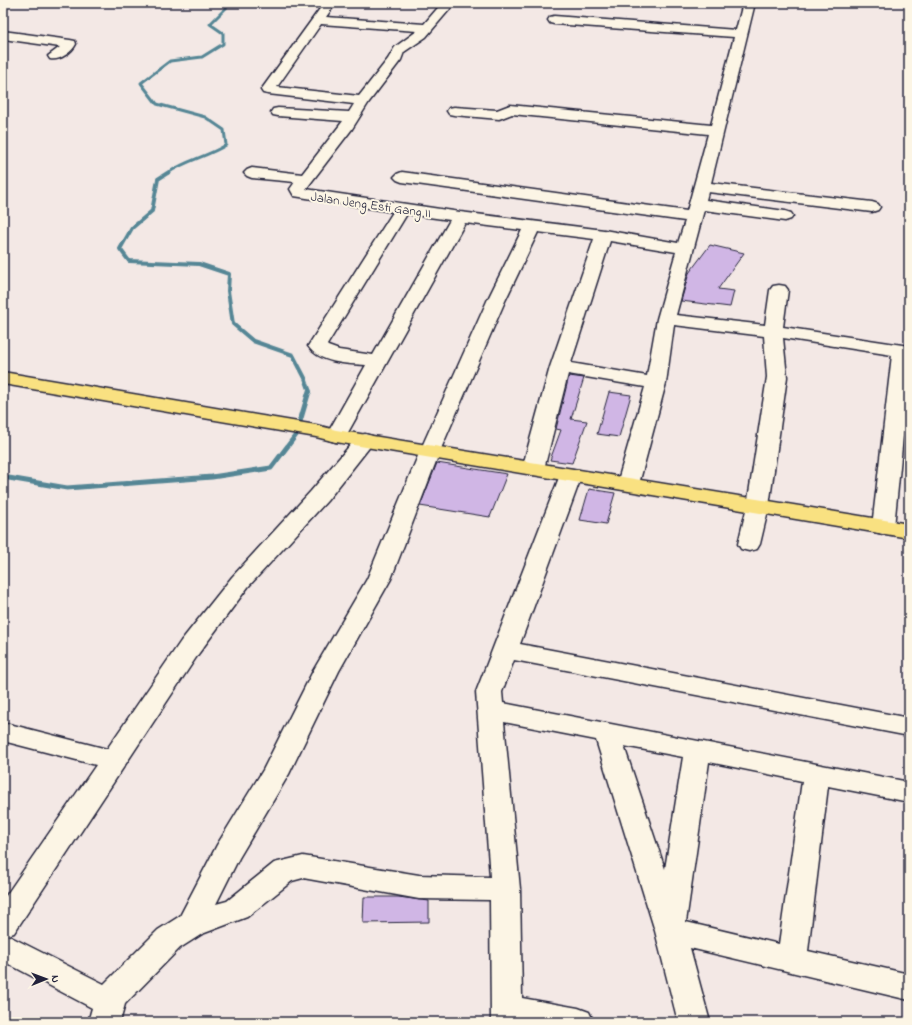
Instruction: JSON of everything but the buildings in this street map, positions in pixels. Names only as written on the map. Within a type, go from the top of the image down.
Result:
[{"type":"main road","points":[[3,378],[571,476],[628,484],[909,531]]},
{"type":"street","name":"Jalan Jeng Esti Gang II","points":[[448,3],[417,38],[404,44],[396,52],[394,60],[362,101],[347,126],[298,189],[300,193],[604,235],[685,249]]},
{"type":"street","points":[[628,484],[656,383],[666,319],[698,203],[749,3]]},
{"type":"street","points":[[332,5],[318,20],[268,90],[362,101]]},
{"type":"street","points":[[629,13],[741,30]]},
{"type":"street","points":[[421,16],[437,17]]},
{"type":"street","points":[[318,20],[427,28]]},
{"type":"street","points":[[554,20],[741,30]]},
{"type":"street","points":[[3,35],[70,44],[70,46],[55,56]]},
{"type":"street","points":[[454,112],[499,115],[510,109],[716,130]]},
{"type":"street","points":[[278,112],[352,117]]},
{"type":"street","points":[[252,173],[306,179]]},
{"type":"street","points":[[402,177],[698,203],[785,216]]},
{"type":"street","points":[[698,203],[872,207]]},
{"type":"street","points":[[379,361],[335,355],[319,349],[317,346],[403,208]]},
{"type":"street","points":[[336,436],[460,216]]},
{"type":"street","points":[[191,925],[227,852],[275,774],[326,671],[379,579],[430,451],[496,301],[533,225]]},
{"type":"street","points":[[533,469],[560,367],[604,235]]},
{"type":"street","points":[[749,544],[758,506],[777,377],[773,331],[779,290]]},
{"type":"street","points":[[666,319],[773,331],[905,351],[883,526]]},
{"type":"street","points":[[560,367],[656,383]]},
{"type":"street","points":[[3,924],[190,647],[236,588],[288,528],[319,496],[365,440]]},
{"type":"street","points":[[571,476],[489,692],[505,889],[507,1015],[578,1022]]},
{"type":"street","points":[[506,650],[909,727]]},
{"type":"street","points":[[490,710],[909,792]]},
{"type":"street","points":[[9,733],[113,760]]},
{"type":"street","points":[[607,733],[670,931],[694,1022]]},
{"type":"street","points":[[670,931],[697,750]]},
{"type":"street","points":[[792,960],[816,774]]},
{"type":"street","points":[[3,946],[100,997],[108,1010],[161,945],[191,925],[238,909],[284,871],[303,867],[419,887],[505,889]]},
{"type":"street","points":[[670,931],[909,987]]},
{"type":"waterway","points":[[168,173],[226,145],[224,130],[205,117],[157,104],[141,83],[170,61],[202,57],[223,44],[223,33],[210,24],[231,3]]},
{"type":"waterway","points":[[169,172],[158,179],[152,211],[132,228],[120,249],[129,261],[199,264],[229,274],[228,291],[233,324],[253,341],[293,355],[305,378],[310,392]]},
{"type":"waterway","points":[[3,477],[67,488],[212,477],[271,468],[296,435],[309,391]]}]
